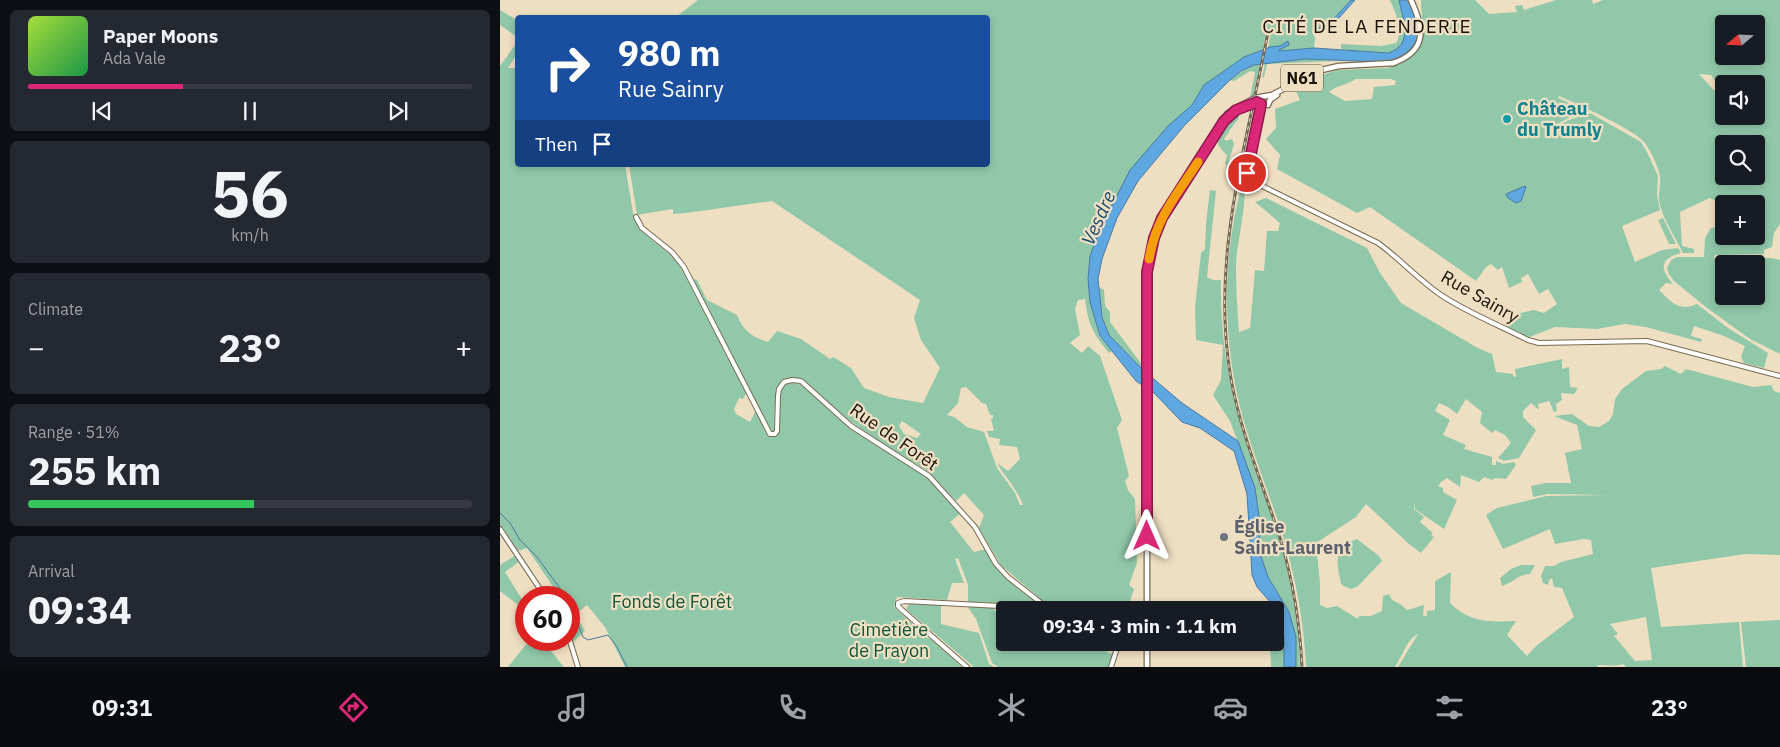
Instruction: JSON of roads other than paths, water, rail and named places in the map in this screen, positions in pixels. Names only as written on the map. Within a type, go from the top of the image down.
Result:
[{"type":"main road","name":"N61","points":[[1147,601],[1148,262],[1157,227],[1225,116],[1238,106],[1269,100],[1309,75],[1325,69],[1339,66],[1394,63],[1403,60],[1419,42],[1421,35],[1420,20],[1411,0]]},
{"type":"main road","name":"N61","points":[[1261,101],[1269,100]]},
{"type":"main road","points":[[1147,651],[1147,667]]},
{"type":"street","name":"Rue Sainry","points":[[1258,121],[1269,100]]},
{"type":"street","name":"Rue Sainry","points":[[1261,101],[1247,173],[1248,177],[1252,181],[1378,243],[1439,293],[1454,302],[1528,340],[1539,343],[1647,341],[1780,376]]},
{"type":"street","name":"Rue de Forêt","points":[[636,217],[642,228],[672,252],[684,268],[770,434],[774,434],[777,431],[779,388],[784,382],[792,380],[801,382],[851,426],[929,476],[975,527],[996,564],[1008,577],[1039,601]]},
{"type":"street","points":[[500,529],[538,586]]},
{"type":"street","points":[[967,667],[902,610],[898,603],[904,601],[996,606]]},
{"type":"street","points":[[573,651],[578,667]]},
{"type":"street","points":[[1111,667],[1116,651]]},
{"type":"water","points":[[1351,0],[1355,0],[1329,29],[1316,33],[1314,30],[1331,22]]},
{"type":"water","name":"Vesdre","points":[[1399,0],[1408,0],[1417,18],[1419,26],[1418,37],[1407,52],[1389,61],[1305,59],[1254,65],[1241,71],[1184,126],[1138,181],[1117,218],[1102,259],[1098,279],[1102,317],[1109,335],[1143,370],[1182,403],[1238,441],[1255,488],[1259,516],[1260,553],[1268,577],[1282,601],[1269,601],[1257,587],[1252,575],[1247,494],[1234,451],[1200,428],[1182,422],[1154,393],[1136,381],[1100,336],[1090,302],[1088,279],[1090,256],[1099,231],[1130,170],[1168,126],[1192,105],[1204,85],[1244,57],[1270,47],[1280,46],[1288,41],[1289,45],[1279,51],[1314,48],[1388,53],[1401,44],[1405,31]]},
{"type":"water","points":[[1525,186],[1521,201],[1516,203],[1508,198],[1506,194]]},
{"type":"water","name":"Vesdre","points":[[1284,604],[1289,612],[1296,637],[1296,667],[1284,667]]},
{"type":"waterway","points":[[500,513],[510,523],[520,540],[537,557],[558,586]]},
{"type":"waterway","points":[[580,629],[583,637],[588,640],[608,635],[617,647],[627,667]]},
{"type":"railway","points":[[1268,32],[1233,204],[1225,291],[1226,335],[1235,400],[1253,461],[1281,541],[1289,572],[1298,619],[1302,667]]},
{"type":"place","name":"Château du Trumly","points":[[1507,119]]},
{"type":"place","name":"Église Saint-Laurent","points":[[1224,537]]},
{"type":"district","name":"CITÉ DE LA FENDERIE","points":[[1367,26]]},
{"type":"park label","name":"Fonds de Forêt","points":[[672,602]]},
{"type":"park label","name":"Cimetière de Prayon","points":[[889,640]]}]
